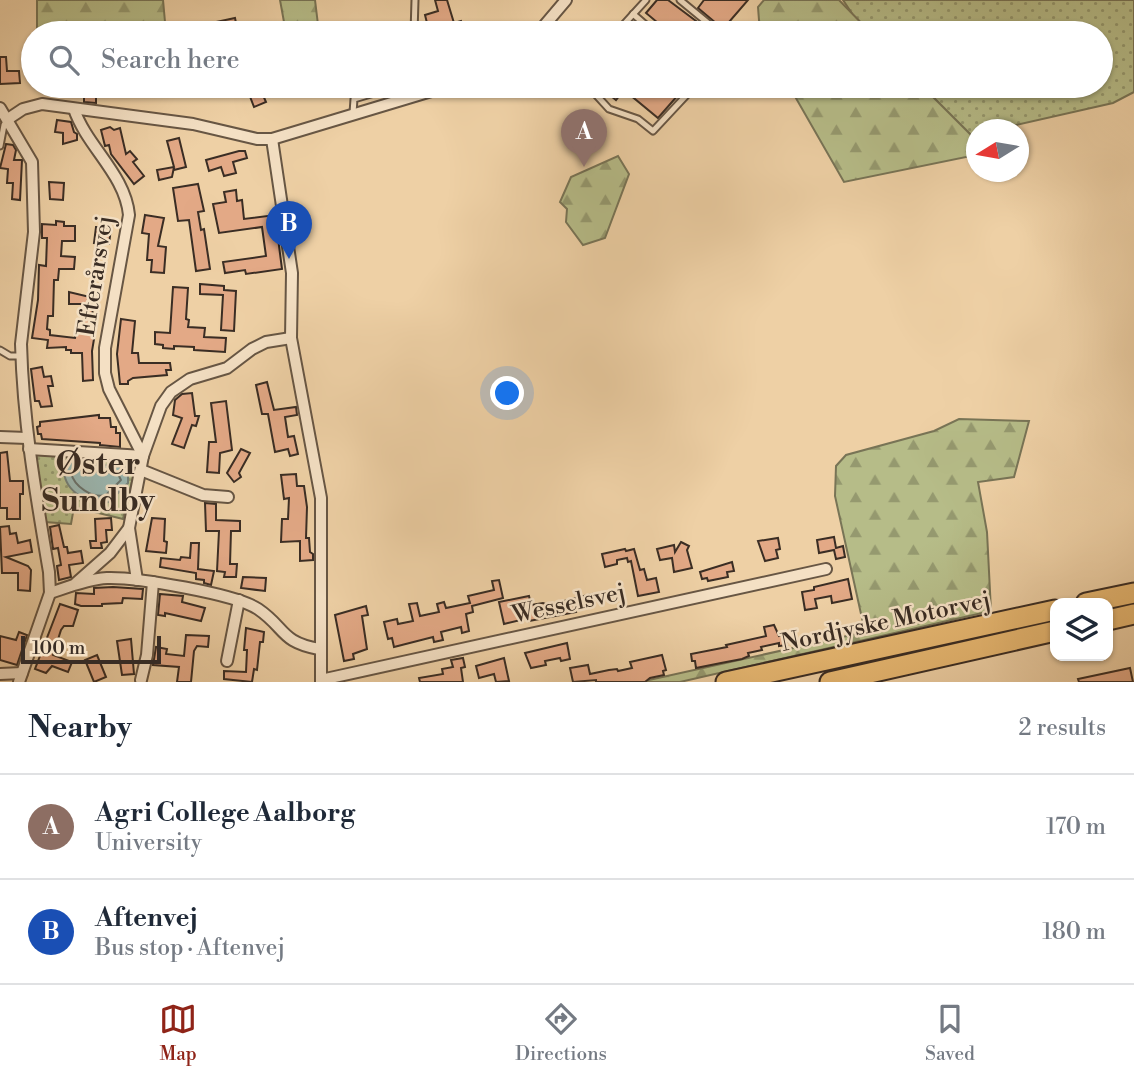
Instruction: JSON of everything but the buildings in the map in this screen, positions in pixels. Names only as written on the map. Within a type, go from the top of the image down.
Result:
[{"type":"highway","points":[[1110,598],[1134,593]]},
{"type":"highway","name":"Nordjyske Motorvej","points":[[726,682],[1050,611]]},
{"type":"highway","points":[[1113,619],[1134,614]]},
{"type":"highway","name":"Nordjyske Motorvej","points":[[830,682],[1050,632]]},
{"type":"street","points":[[548,21],[566,0]]},
{"type":"street","points":[[8,119],[31,106],[42,104],[193,124],[257,139],[272,139],[408,98]]},
{"type":"street","points":[[0,108],[32,162],[34,232],[22,356],[28,444],[50,593],[23,679],[0,674]]},
{"type":"street","name":"Efterårsvej","points":[[74,110],[86,134],[123,190],[128,203],[129,215],[105,348],[105,373],[109,389],[143,456]]},
{"type":"street","points":[[272,139],[292,273],[290,338],[321,498],[321,681]]},
{"type":"street","points":[[137,579],[129,527],[143,456],[161,406],[171,392],[190,379],[227,368],[266,342],[290,338]]},
{"type":"street","points":[[0,437],[28,444],[143,456]]},
{"type":"street","points":[[141,470],[203,495],[228,497]]},
{"type":"street","points":[[73,585],[110,553],[129,527]]},
{"type":"street","name":"Wesselsvej","points":[[321,681],[826,569]]},
{"type":"street","points":[[50,593],[104,578],[153,582],[239,600],[259,610],[287,638],[301,646],[320,649]]},
{"type":"street","points":[[141,680],[147,655],[153,582]]},
{"type":"street","points":[[227,661],[239,600]]},
{"type":"lane","points":[[414,21],[415,0]]},
{"type":"lane","points":[[627,21],[646,0]]},
{"type":"lane","points":[[680,0],[705,21]]},
{"type":"lane","points":[[633,14],[641,21]]},
{"type":"lane","points":[[353,115],[354,99],[357,98]]},
{"type":"lane","points":[[599,98],[609,109],[638,120],[653,131],[684,98]]},
{"type":"lane","points":[[0,146],[4,125],[8,119]]},
{"type":"lane","points":[[0,350],[10,356],[22,356]]},
{"type":"green space","points":[[37,0],[163,0],[165,21],[37,21]]},
{"type":"green space","points":[[280,0],[315,0],[318,21],[284,21]]},
{"type":"green space","points":[[764,0],[839,0],[859,21],[759,21],[758,7]]},
{"type":"green space","points":[[843,0],[1134,0],[1134,92],[1113,103],[1029,122],[1029,119],[966,119],[966,130],[934,98],[1113,98],[1113,21],[859,21]]},
{"type":"green space","points":[[796,98],[934,98],[966,130],[966,157],[844,182]]},
{"type":"green space","points":[[618,156],[629,174],[605,238],[583,245],[566,222],[567,209],[560,202],[571,177]]},
{"type":"green space","points":[[959,419],[1029,421],[1014,477],[978,482],[987,532],[991,611],[680,682],[640,682],[865,632],[835,496],[836,466],[846,455],[934,431]]},
{"type":"green space","points":[[39,454],[126,460],[132,463],[135,469],[123,519],[74,507],[71,524],[45,522],[36,456]]},
{"type":"water","points":[[70,462],[126,467],[128,483],[109,502],[94,502],[80,496],[65,479],[64,471]]},
{"type":"place","name":"Agri College Aalborg","points":[[584,167]]},
{"type":"place","name":"Aftenvej","points":[[289,259]]},
{"type":"district","name":"Øster Sundby","points":[[98,482]]}]
